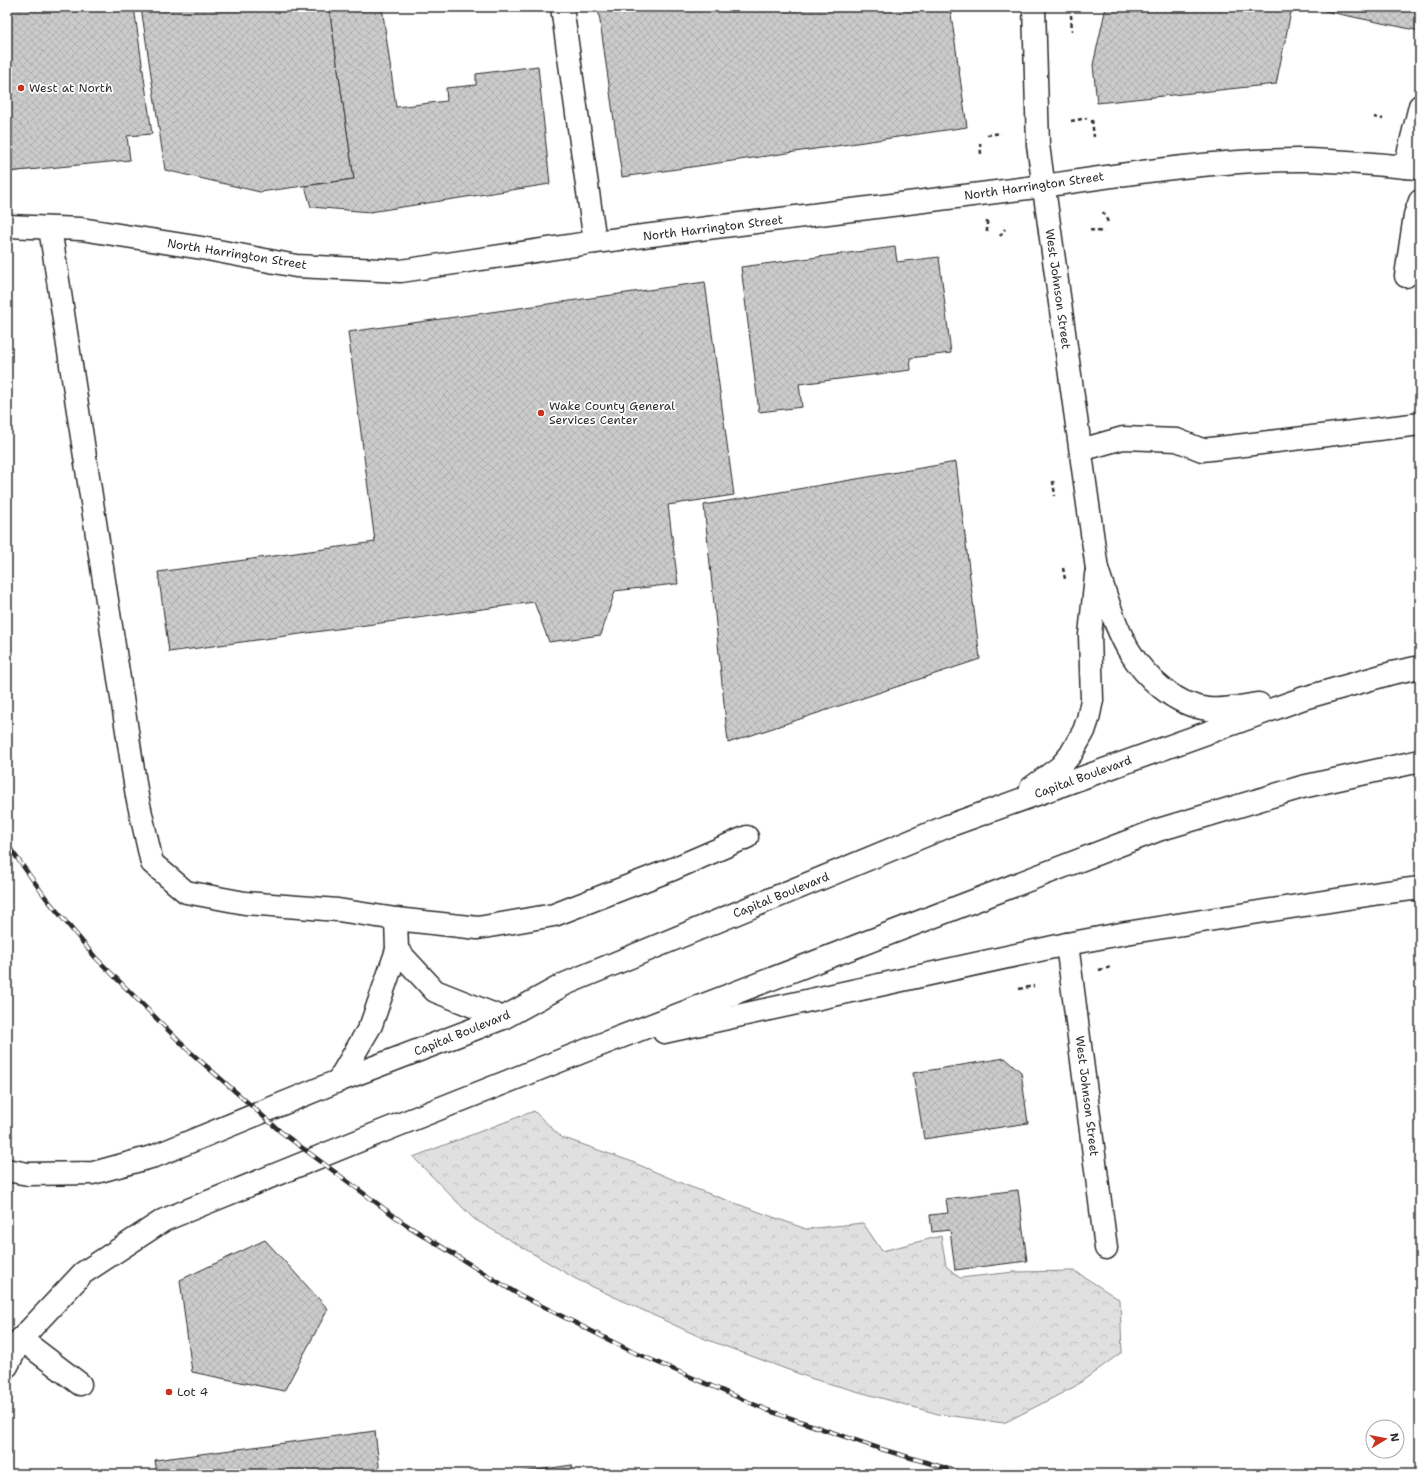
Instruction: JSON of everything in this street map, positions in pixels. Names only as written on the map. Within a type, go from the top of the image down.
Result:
[{"type":"main road","points":[[562,7],[595,242]]},
{"type":"main road","name":"West Johnson Street","points":[[1034,7],[1037,120],[1044,186],[1097,569]]},
{"type":"main road","points":[[1413,168],[1420,106]]},
{"type":"main road","name":"North Harrington Street","points":[[7,226],[81,229],[103,232],[202,248],[296,266],[401,271],[595,242],[1121,175],[1241,162],[1308,160],[1340,161],[1413,168]]},
{"type":"main road","points":[[1406,276],[1415,215],[1420,201]]},
{"type":"main road","points":[[50,228],[136,796],[152,863],[186,892],[245,904],[338,910],[396,919],[478,928],[554,915],[674,869],[747,837]]},
{"type":"main road","points":[[1081,450],[1123,438],[1177,440],[1202,450],[1420,424]]},
{"type":"main road","points":[[1097,569],[1115,620],[1129,649],[1147,674],[1169,694],[1190,705],[1220,710],[1304,698]]},
{"type":"main road","points":[[1000,807],[1042,781],[1060,767],[1072,754],[1084,731],[1092,700],[1090,635],[1097,569]]},
{"type":"main road","name":"Capital Boulevard","points":[[7,1170],[28,1174],[93,1173],[155,1156],[338,1081],[503,1018],[565,984],[948,826],[1304,698],[1392,673],[1420,667]]},
{"type":"main road","points":[[7,1366],[21,1339],[83,1273],[164,1220],[382,1130],[1158,830],[1302,787],[1420,761]]},
{"type":"main road","points":[[592,1048],[1068,944],[1126,933],[1420,888]]},
{"type":"main road","points":[[338,1081],[371,1025],[397,950],[396,919]]},
{"type":"main road","name":"West Johnson Street","points":[[1068,944],[1106,1248]]},
{"type":"main road","points":[[397,950],[435,991],[503,1018]]},
{"type":"main road","points":[[21,1339],[80,1384]]},
{"type":"path","points":[[1071,15],[1072,31]]},
{"type":"path","points":[[1374,117],[1383,119]]},
{"type":"path","points":[[1071,121],[1087,118]]},
{"type":"path","points":[[1092,120],[1094,137]]},
{"type":"path","points":[[987,135],[1001,133]]},
{"type":"path","points":[[980,143],[981,154]]},
{"type":"path","points":[[1103,212],[1108,222]]},
{"type":"path","points":[[987,232],[988,221]]},
{"type":"path","points":[[1000,236],[1005,229]]},
{"type":"path","points":[[1090,230],[1104,232]]},
{"type":"path","points":[[1053,481],[1055,496]]},
{"type":"path","points":[[1063,568],[1066,582]]},
{"type":"path","points":[[1098,970],[1111,967]]},
{"type":"path","points":[[1019,989],[1034,986]]},
{"type":"path","points":[[7,1454],[11,1453]]},
{"type":"green space","points":[[534,1111],[561,1137],[630,1161],[688,1186],[806,1229],[863,1223],[882,1251],[941,1236],[946,1266],[960,1278],[1014,1272],[1075,1271],[1120,1300],[1122,1352],[1074,1387],[1004,1423],[938,1414],[813,1379],[700,1337],[576,1279],[474,1219],[413,1157]]},
{"type":"building","name":"West at North","points":[[7,7],[27,7],[44,168],[7,172]]},
{"type":"building","points":[[7,7],[134,7],[152,134],[127,136],[130,160],[7,172]]},
{"type":"building","points":[[141,7],[329,7],[354,179],[260,192],[165,170]]},
{"type":"building","points":[[329,7],[382,7],[396,107],[447,101],[446,88],[476,85],[476,74],[538,66],[550,184],[370,212],[311,207],[305,186],[354,179]]},
{"type":"building","points":[[598,7],[950,7],[967,127],[622,177]]},
{"type":"building","points":[[1106,7],[1292,7],[1276,84],[1097,103],[1093,65]]},
{"type":"building","points":[[1306,7],[1420,7],[1420,31]]},
{"type":"building","points":[[895,247],[897,262],[939,257],[951,353],[910,358],[911,370],[799,384],[802,407],[759,412],[741,267]]},
{"type":"building","name":"Wake County General Services Center","points":[[705,282],[734,495],[668,505],[678,584],[615,591],[601,635],[549,642],[534,602],[169,652],[158,572],[375,542],[348,332]]},
{"type":"building","points":[[956,462],[980,659],[728,743],[704,505]]},
{"type":"building","points":[[1005,1058],[1021,1072],[1028,1123],[924,1139],[913,1073]]},
{"type":"building","points":[[1018,1190],[1027,1261],[955,1270],[950,1230],[932,1232],[930,1215],[948,1213],[946,1199]]},
{"type":"building","points":[[265,1240],[328,1309],[284,1391],[192,1372],[180,1280]]},
{"type":"building","points":[[375,1431],[380,1474],[157,1474],[155,1460]]},
{"type":"building","points":[[572,1465],[573,1474],[509,1474]]},
{"type":"railway","points":[[7,844],[46,898],[95,957],[188,1050],[281,1132],[405,1224],[516,1293],[631,1351],[767,1410],[881,1449],[966,1474]]},
{"type":"place","name":"West at North","points":[[21,88]]},
{"type":"place","name":"Wake County General Services Center","points":[[541,413]]},
{"type":"place","name":"Lot 4","points":[[169,1392]]}]
